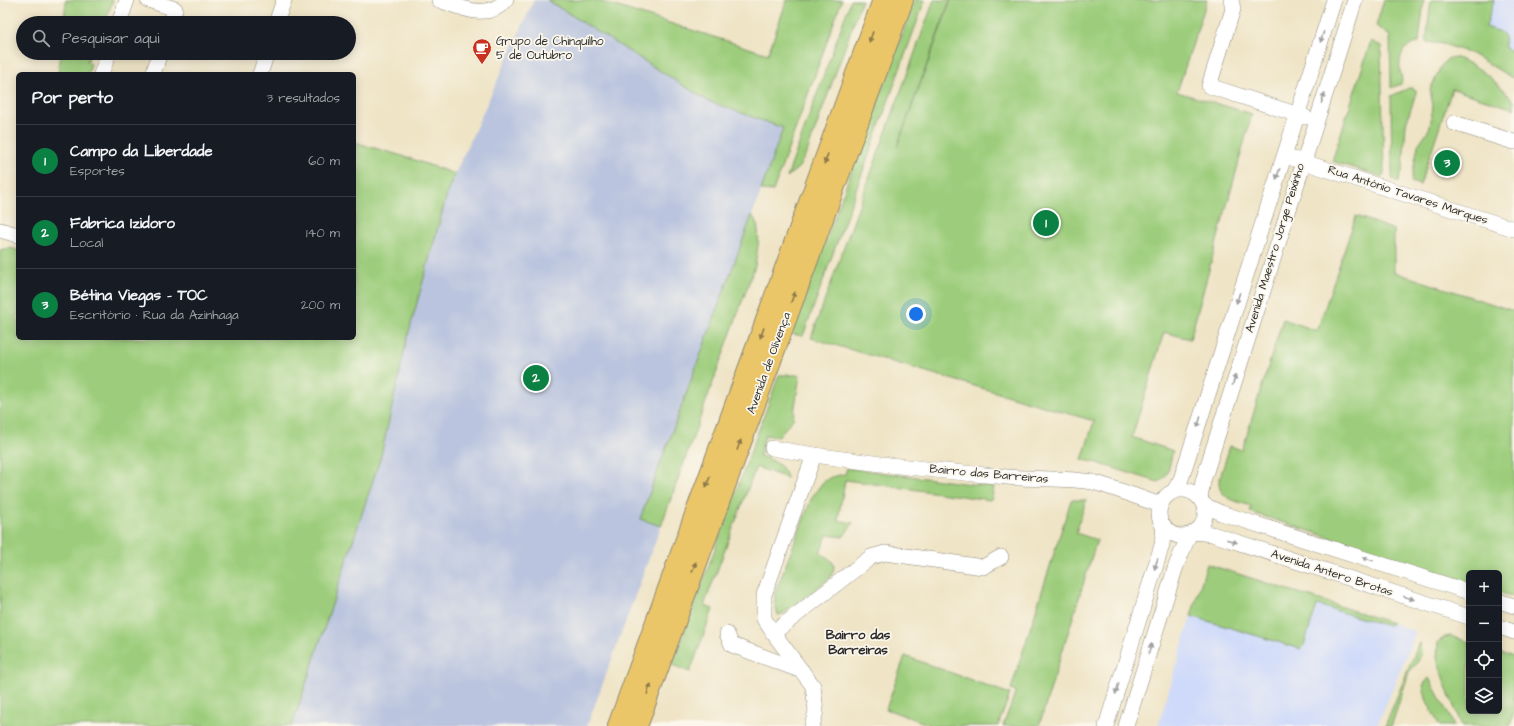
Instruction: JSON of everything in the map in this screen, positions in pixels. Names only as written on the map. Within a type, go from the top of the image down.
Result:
[{"type":"main road","name":"Avenida de Olivença","points":[[619,726],[884,0]]},
{"type":"main road","name":"Avenida de Olivença","points":[[636,726],[902,0]]},
{"type":"street","points":[[121,16],[127,0]]},
{"type":"street","points":[[148,0],[175,9],[173,16]]},
{"type":"street","points":[[278,16],[284,0]]},
{"type":"street","points":[[439,0],[471,11],[481,12],[492,10],[506,0]]},
{"type":"street","points":[[1231,0],[1233,9],[1209,86],[1316,120]]},
{"type":"street","name":"Avenida Maestro Jorge Peixinho","points":[[1174,491],[1181,479],[1334,0]]},
{"type":"street","name":"Avenida Maestro Jorge Peixinho","points":[[1202,501],[1203,480],[1302,162],[1355,0]]},
{"type":"street","points":[[102,72],[106,60]]},
{"type":"street","points":[[154,72],[158,60]]},
{"type":"street","points":[[261,72],[265,60]]},
{"type":"street","points":[[1454,123],[1514,142]]},
{"type":"street","name":"Rua António Tavares Marques","points":[[1284,156],[1514,229]]},
{"type":"street","points":[[0,230],[16,234]]},
{"type":"street","name":"Bairro das Barreiras","points":[[772,448],[814,455],[1015,478],[1079,480],[1093,482],[1161,504]]},
{"type":"street","points":[[814,455],[764,595],[764,618],[773,633],[813,686],[816,711],[821,726]]},
{"type":"street","points":[[1192,533],[1178,535],[1172,534],[1164,526],[1160,516],[1161,504],[1164,499],[1174,491],[1188,490],[1221,513],[1466,591]]},
{"type":"street","points":[[1126,726],[1176,566],[1192,533],[1203,523],[1205,517],[1202,501]]},
{"type":"street","points":[[1106,726],[1162,545],[1164,526]]},
{"type":"street","name":"Avenida Antero Brotas","points":[[1192,533],[1212,534],[1466,616]]},
{"type":"street","points":[[773,633],[871,557],[885,554],[983,567],[1001,557]]},
{"type":"street","points":[[1502,603],[1514,606]]},
{"type":"street","points":[[1502,628],[1514,632]]},
{"type":"street","points":[[727,634],[732,645],[803,672]]},
{"type":"street","points":[[812,726],[816,711]]},
{"type":"shaded area","points":[[534,0],[547,0],[708,101],[784,128],[641,519],[661,526],[587,726],[292,726],[381,456],[407,339],[449,187]]},
{"type":"shaded area","points":[[1494,0],[1514,0],[1514,52],[1505,48],[1504,35],[1501,32],[1486,27]]},
{"type":"shaded area","points":[[1317,605],[1388,626],[1392,623],[1416,632],[1377,726],[1158,726],[1191,616],[1301,649],[1304,645]]},
{"type":"green space","points":[[66,0],[113,0],[107,16],[65,16]]},
{"type":"green space","points":[[547,0],[596,0],[768,54],[787,0],[842,0],[773,191],[761,190],[783,128],[708,101]]},
{"type":"green space","points":[[851,0],[862,0],[807,152],[799,167],[787,177]]},
{"type":"green space","points":[[915,0],[925,0],[803,336],[791,334]]},
{"type":"green space","points":[[934,0],[950,0],[897,147],[951,0],[1207,0],[1177,92],[1252,114],[1190,339],[1164,332],[1132,437],[1173,451],[1167,473],[1162,480],[1158,482],[1094,462],[1082,460],[1094,421],[811,338]]},
{"type":"green space","points":[[1384,0],[1424,0],[1419,42],[1409,46],[1401,55],[1401,84],[1391,88],[1390,36],[1376,26]]},
{"type":"green space","points":[[1431,0],[1494,0],[1486,27],[1501,32],[1504,35],[1505,48],[1514,52],[1514,79],[1470,53],[1443,44],[1426,42]]},
{"type":"green space","points":[[1371,41],[1381,46],[1384,173],[1382,177],[1332,161]]},
{"type":"green space","points":[[1453,57],[1471,64],[1486,74],[1514,101],[1514,109],[1452,89],[1420,185],[1411,182],[1418,145],[1429,129],[1431,121],[1433,106],[1430,90],[1441,66],[1447,59]]},
{"type":"green space","points":[[59,60],[88,60],[87,62],[91,64],[89,72],[58,72]]},
{"type":"green space","points":[[1409,88],[1416,90],[1416,93],[1406,124],[1403,169],[1398,182],[1391,179],[1391,96]]},
{"type":"green space","points":[[356,143],[409,158],[455,174],[449,187],[407,339],[381,456],[292,726],[0,726],[0,250],[9,248],[16,250],[16,340],[356,340]]},
{"type":"green space","points":[[752,215],[758,233],[755,266],[661,526],[640,519]]},
{"type":"green space","points":[[1356,216],[1394,230],[1394,272],[1514,311],[1514,597],[1502,593],[1502,570],[1466,570],[1466,581],[1250,512],[1251,506],[1234,501],[1225,496],[1222,492],[1219,481],[1230,446],[1242,450],[1283,319],[1317,331]]},
{"type":"green space","points":[[779,375],[800,375],[793,419],[778,437],[765,435],[760,456],[777,463],[783,469],[787,478],[756,467],[705,603],[705,606],[713,609],[690,672],[672,665]]},
{"type":"green space","points":[[847,468],[994,487],[992,498],[990,500],[845,480],[838,520],[853,523],[843,537],[827,535],[820,553],[832,562],[834,566],[833,573],[830,578],[784,613],[778,615],[775,605],[775,593],[812,497],[823,482],[831,477],[845,474]]},
{"type":"green space","points":[[1071,500],[1086,500],[1076,533],[1097,540],[1039,726],[1003,726],[1016,691],[1011,689]]},
{"type":"green space","points":[[1207,564],[1392,623],[1388,626],[1317,605],[1304,645],[1301,649],[1191,616]]},
{"type":"green space","points":[[1451,636],[1466,641],[1466,714],[1502,714],[1502,653],[1514,657],[1514,711],[1510,726],[1462,726],[1446,687],[1437,658],[1438,642],[1445,637]]},
{"type":"green space","points":[[1419,643],[1421,651],[1419,659],[1409,672],[1391,726],[1385,726]]},
{"type":"green space","points":[[905,656],[1010,694],[998,726],[933,726],[886,709]]},
{"type":"green space","points":[[1429,678],[1454,726],[1440,726],[1438,723],[1426,699],[1423,685]]},
{"type":"place","name":"Grupo de Chinquilho 5 de Outubro","points":[[482,65]]},
{"type":"place","name":"Bétina Viegas - TOC","points":[[1447,163]]},
{"type":"place","name":"Campo da Liberdade","points":[[1046,223]]},
{"type":"place","name":"Fabrica Izidoro","points":[[536,378]]},
{"type":"district","name":"Bairro das Barreiras","points":[[858,642]]}]
